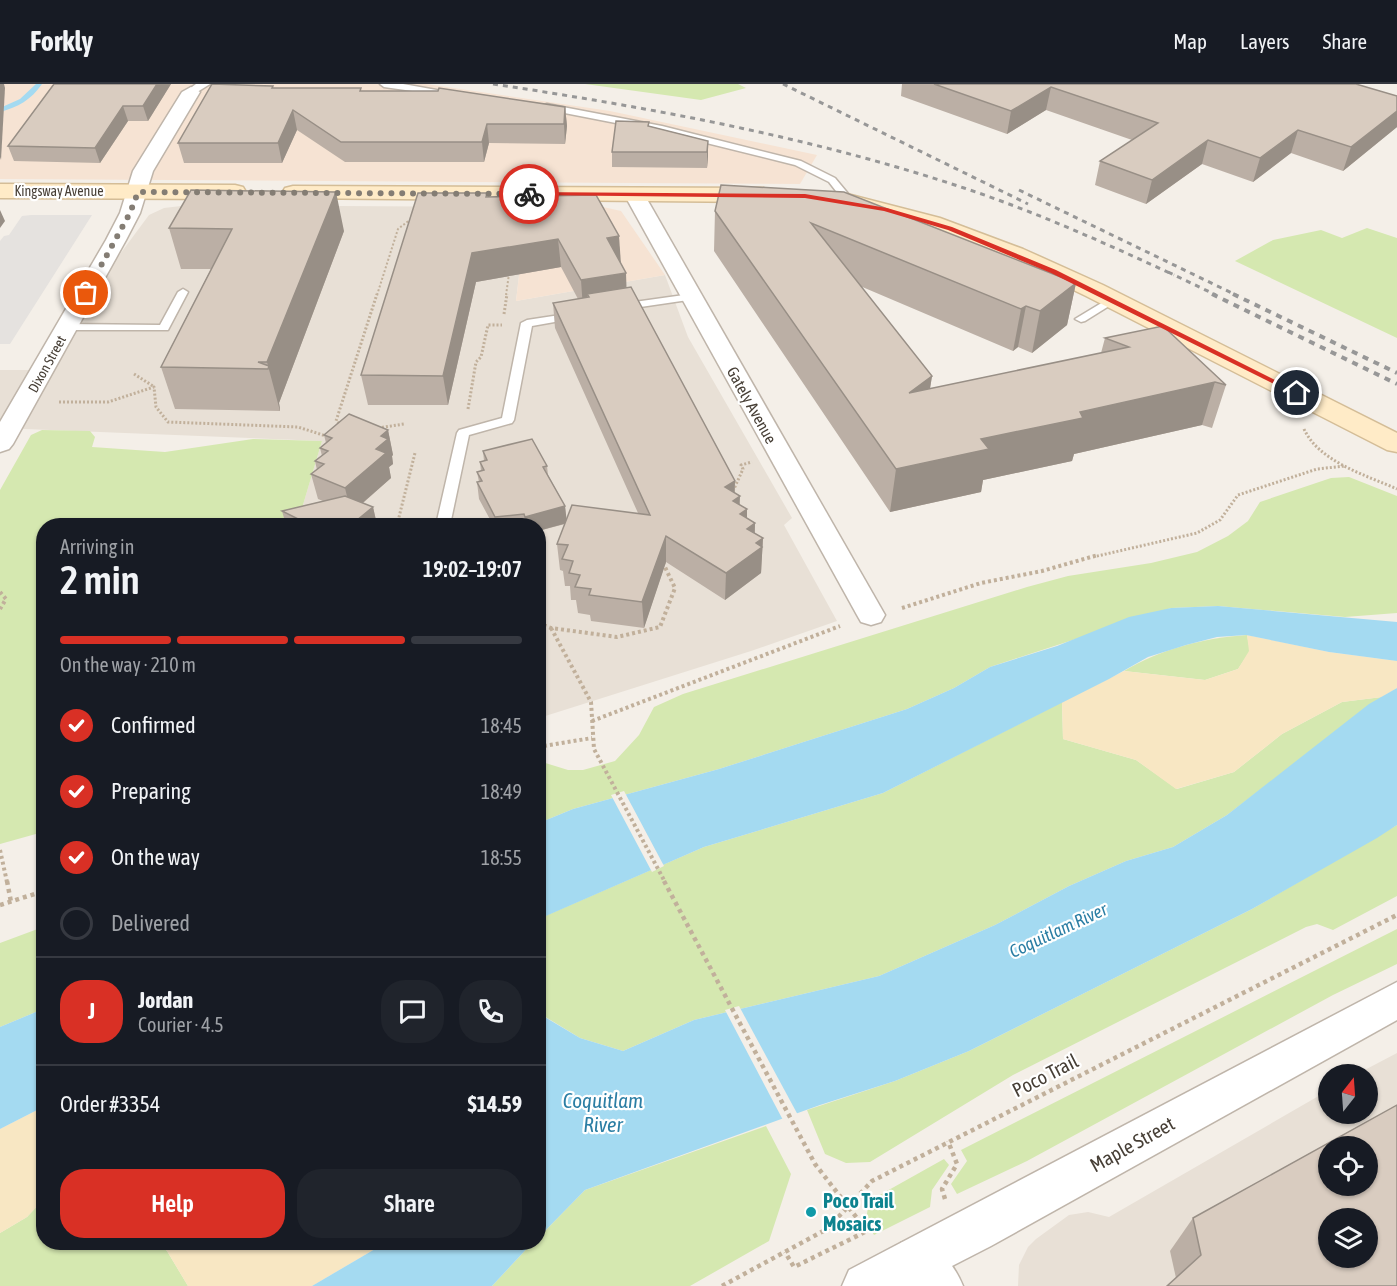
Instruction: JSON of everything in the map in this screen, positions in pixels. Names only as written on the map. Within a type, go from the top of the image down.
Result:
[{"type":"main road","name":"Kingsway Avenue","points":[[0,191],[784,196]]},
{"type":"main road","points":[[818,198],[850,202],[908,215],[950,229],[1054,271],[1397,444]]},
{"type":"street","name":"Dixon Street","points":[[0,444],[130,213],[143,171],[198,88]]},
{"type":"street","name":"Gately Avenue","points":[[634,194],[871,615]]},
{"type":"street","name":"Maple Street","points":[[865,1286],[929,1272],[975,1230],[1397,1000]]},
{"type":"lane","points":[[384,84],[467,95]]},
{"type":"lane","points":[[533,105],[662,129],[798,163],[832,180],[850,202]]},
{"type":"lane","points":[[67,327],[164,328],[183,292]]},
{"type":"lane","points":[[608,309],[691,297]]},
{"type":"lane","points":[[1081,319],[1113,299]]},
{"type":"lane","points":[[445,518],[463,433],[508,420],[527,323],[585,314]]},
{"type":"path","points":[[345,429],[336,421],[398,229],[411,220]]},
{"type":"path","points":[[463,433],[476,362],[481,357],[488,325],[504,325],[510,271]]},
{"type":"path","points":[[134,374],[154,387]]},
{"type":"path","points":[[55,402],[93,406],[123,401],[154,387]]},
{"type":"path","points":[[154,387],[153,400],[161,417],[168,422],[298,427],[328,436]]},
{"type":"path","points":[[371,428],[404,424],[371,428]]},
{"type":"path","points":[[1302,426],[1310,442],[1345,466],[1397,489]]},
{"type":"path","points":[[399,518],[415,453]]},
{"type":"path","points":[[723,494],[733,492],[743,469],[741,465],[781,456]]},
{"type":"path","points":[[592,722],[871,615],[906,607],[981,583],[1042,571],[1137,545],[1197,533],[1220,520],[1238,495],[1317,470],[1345,466]]},
{"type":"path","points":[[546,626],[617,637],[660,627],[675,588],[660,558]]},
{"type":"path","points":[[0,592],[6,599],[0,609]]},
{"type":"path","points":[[551,628],[594,710],[592,722],[594,749],[815,1164],[867,1231],[794,1267],[785,1252]]},
{"type":"path","points":[[546,746],[592,738]]},
{"type":"path","points":[[0,850],[11,902]]},
{"type":"path","points":[[0,906],[36,894]]},
{"type":"path","name":"Poco Trail","points":[[722,1286],[827,1229],[872,1181],[1397,915]]},
{"type":"path","points":[[945,1201],[942,1189],[957,1164],[948,1141]]},
{"type":"shaded area","points":[[0,84],[426,84],[610,111],[817,155],[800,184],[0,179]]},
{"type":"shaded area","points":[[190,205],[527,207],[516,301],[665,275],[688,337],[792,518],[784,525],[837,621],[751,651],[546,716],[546,518],[299,518],[322,441],[0,428],[0,370],[34,370],[149,215],[164,208]]},
{"type":"shaded area","points":[[527,207],[603,207],[621,211],[665,275],[516,301]]},
{"type":"shaded area","points":[[92,215],[10,344],[0,344],[0,241],[4,236],[9,235],[22,216]]},
{"type":"shaded area","points":[[1397,1053],[1397,1286],[1018,1286],[1019,1265],[1028,1247],[1036,1239],[1069,1215],[1088,1212],[1109,1217],[1318,1096],[1318,1124],[1378,1124],[1378,1064],[1376,1064]]},
{"type":"green space","points":[[585,84],[738,84],[746,88],[701,100]]},
{"type":"green space","points":[[1367,228],[1397,238],[1397,338],[1235,261],[1273,240],[1321,230],[1342,238]]},
{"type":"green space","points":[[42,430],[90,431],[95,437],[92,447],[165,452],[253,439],[322,441],[299,518],[36,518],[36,834],[0,844],[0,490],[31,435]]},
{"type":"green space","points":[[1349,477],[1397,496],[1397,613],[1345,617],[1218,606],[1171,608],[990,667],[954,688],[907,709],[719,769],[573,809],[546,820],[546,763],[568,770],[583,770],[615,761],[639,735],[654,707],[683,694],[1027,587],[1068,576],[1151,563],[1197,552],[1228,536],[1248,521],[1260,502],[1331,478]]},
{"type":"green space","points":[[1247,635],[1250,651],[1238,669],[1205,680],[1124,671],[1138,663],[1183,646]]},
{"type":"green space","points":[[1382,697],[1227,815],[1173,847],[1126,861],[1069,886],[995,925],[879,976],[694,1020],[623,1051],[580,1038],[546,1017],[546,916],[704,847],[883,793],[1062,702],[1063,739],[1136,760],[1177,789],[1234,772],[1282,734],[1342,702]]},
{"type":"green space","points":[[1397,825],[1397,896],[1333,930],[1317,924],[1306,927],[1013,1075],[870,1162],[846,1163],[825,1154],[807,1110],[895,1081],[969,1051],[1252,909]]},
{"type":"green space","points":[[1397,929],[1397,964],[1333,995],[1027,1161],[957,1194],[951,1184],[967,1161],[961,1150]]},
{"type":"green space","points":[[36,930],[36,1012],[0,1027],[0,943]]},
{"type":"green space","points":[[766,1126],[791,1174],[769,1241],[690,1286],[492,1286],[526,1250],[546,1250],[546,1230],[585,1190]]},
{"type":"green space","points":[[944,1159],[949,1165],[932,1190],[930,1207],[874,1235],[866,1220],[869,1201]]},
{"type":"green space","points":[[36,1207],[36,1250],[166,1250],[188,1286],[0,1286],[0,1233],[27,1217]]},
{"type":"sand","points":[[1247,635],[1329,652],[1397,661],[1397,688],[1382,697],[1342,702],[1282,734],[1234,772],[1176,789],[1136,760],[1063,739],[1062,702],[1124,671],[1205,680],[1238,669],[1249,651]]},
{"type":"sand","points":[[36,1111],[36,1207],[27,1217],[0,1233],[0,1129]]},
{"type":"sand","points":[[373,1250],[312,1286],[188,1286],[167,1251]]},
{"type":"water","points":[[1218,606],[1397,622],[1397,661],[1329,652],[1246,635],[1217,637],[1186,645],[1148,657],[883,793],[704,847],[546,916],[546,820],[573,809],[719,769],[907,709],[954,688],[990,667],[1057,646],[1129,617],[1171,608]]},
{"type":"water","name":"Coquitlam River","points":[[1397,688],[1397,825],[1377,838],[1252,909],[969,1051],[895,1081],[820,1105],[585,1190],[546,1230],[546,1018],[580,1038],[623,1051],[694,1020],[879,976],[995,925],[1069,886],[1126,861],[1173,847],[1227,815],[1369,704]]},
{"type":"water","points":[[36,1012],[36,1111],[0,1129],[0,1027]]},
{"type":"water","points":[[373,1250],[526,1250],[492,1286],[312,1286]]},
{"type":"pier","points":[[624,791],[664,866],[652,872],[611,795]]},
{"type":"pier","points":[[739,1006],[799,1117],[784,1122],[725,1010]]},
{"type":"building","points":[[54,84],[157,84],[143,106],[123,106],[95,148],[8,146]]},
{"type":"building","points":[[212,84],[273,86],[272,88],[361,88],[360,91],[438,91],[439,88],[565,107],[564,124],[487,124],[482,142],[341,142],[293,110],[278,143],[178,143]]},
{"type":"building","points":[[934,84],[1356,84],[1397,96],[1397,111],[1351,147],[1298,130],[1260,158],[1208,140],[1152,180],[1100,161],[1158,123],[1051,87],[1011,111]]},
{"type":"building","points":[[616,121],[649,122],[648,126],[708,141],[707,152],[612,152]]},
{"type":"building","points":[[721,185],[844,192],[1076,283],[1040,311],[1026,306],[1021,309],[811,223],[932,376],[909,393],[1129,347],[1105,338],[1163,326],[1226,385],[1215,382],[1080,412],[1083,418],[981,439],[989,449],[896,469],[715,211]]},
{"type":"building","points":[[191,190],[336,192],[267,362],[258,362],[269,366],[268,369],[161,367],[232,229],[169,228]]},
{"type":"building","points":[[418,193],[487,193],[486,197],[596,195],[619,236],[607,238],[626,273],[581,280],[558,239],[472,253],[443,376],[361,375]]},
{"type":"building","points":[[631,287],[735,481],[725,487],[740,496],[733,501],[747,509],[740,514],[755,523],[747,529],[763,538],[756,543],[762,547],[726,573],[666,536],[642,602],[589,595],[591,589],[575,587],[580,575],[569,573],[573,561],[562,559],[568,545],[557,544],[572,505],[650,515],[553,303],[589,297],[587,294]]},
{"type":"building","points":[[349,414],[388,430],[381,436],[388,439],[376,449],[386,453],[345,488],[311,474],[324,464],[315,461],[328,451],[320,448],[332,438],[324,435]]},
{"type":"building","points":[[532,439],[547,466],[543,467],[565,506],[525,517],[524,514],[495,517],[477,482],[482,481],[477,472],[484,470],[480,462],[487,460],[483,451]]},
{"type":"building","points":[[345,496],[373,507],[360,518],[296,518],[282,511]]},
{"type":"building","points":[[1397,1105],[1397,1286],[1167,1286],[1201,1255],[1193,1218],[1318,1149],[1318,1196],[1378,1196],[1378,1136],[1341,1136],[1363,1124],[1378,1124],[1378,1116]]},
{"type":"waterway","points":[[0,110],[22,101],[32,94],[39,84]]},
{"type":"railway","points":[[493,84],[612,103],[731,126],[906,170],[1017,207],[1174,275]]},
{"type":"railway","points":[[783,84],[1028,204]]},
{"type":"railway","points":[[1019,190],[1236,295]]},
{"type":"railway","points":[[1168,272],[1216,295]]},
{"type":"railway","points":[[1212,294],[1397,384]]},
{"type":"railway","points":[[1233,294],[1397,373]]},
{"type":"way so far","points":[[86,293],[130,213],[138,192],[529,194]]},
{"type":"place","name":"Poco Trail Mosaics","points":[[811,1212]]},
{"type":"route","points":[[529,194],[805,196],[885,209],[950,229],[1054,271],[1297,393]]}]
